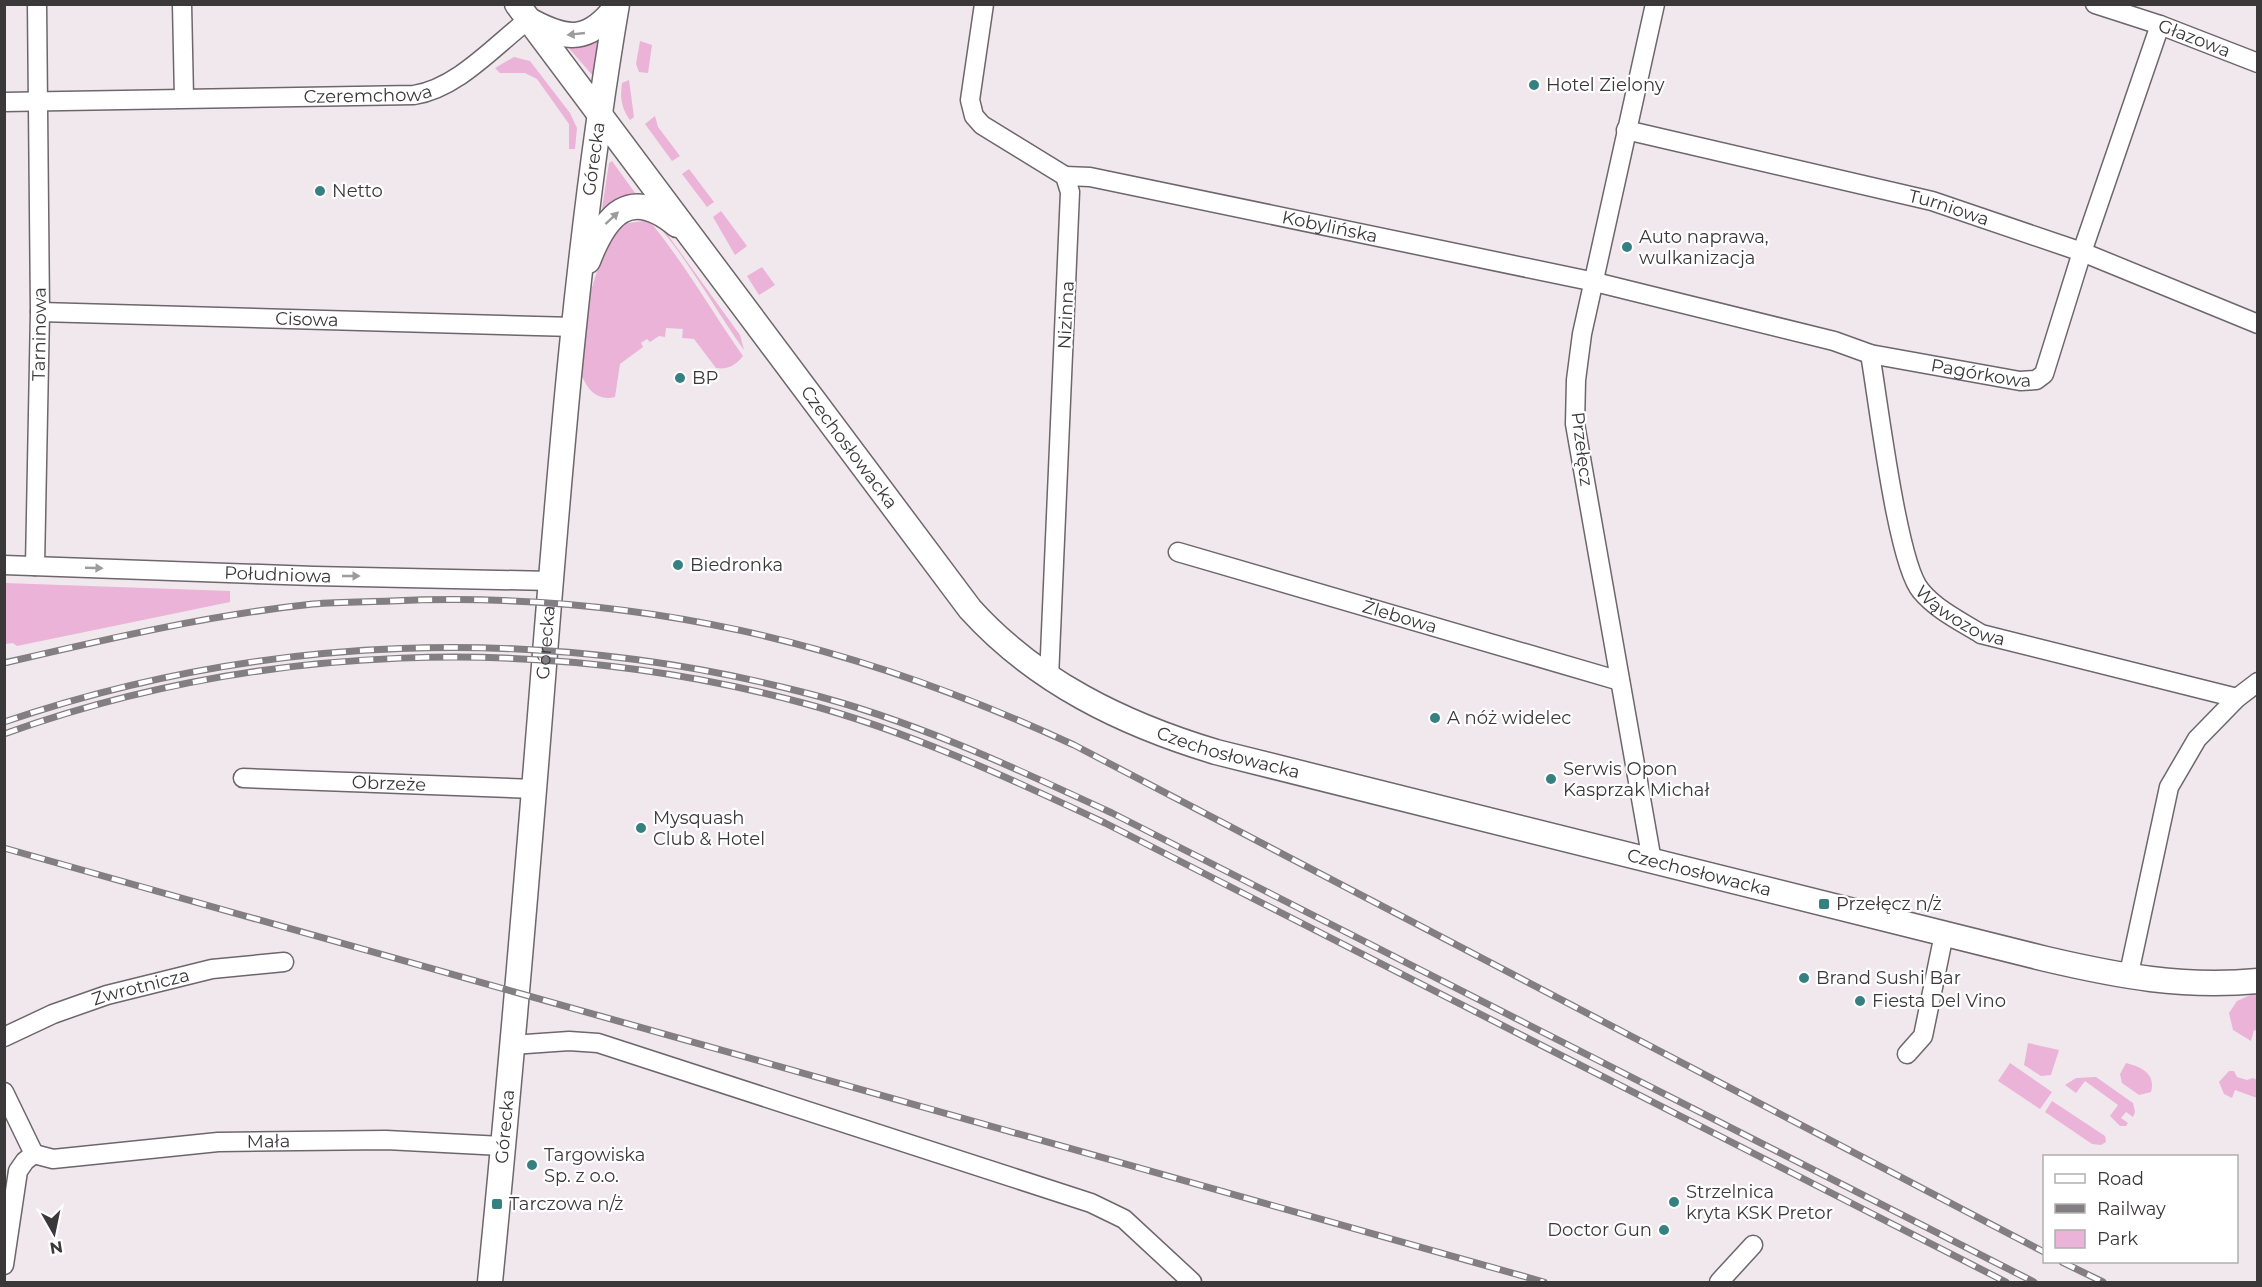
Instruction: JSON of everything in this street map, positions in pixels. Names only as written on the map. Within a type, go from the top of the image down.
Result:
[{"type":"street","name":"Tarninowa","points":[[35,566],[40,312],[37,4]]},
{"type":"street","points":[[182,4],[184,98]]},
{"type":"street","points":[[984,4],[969,100],[974,116],[982,125],[1065,176]]},
{"type":"street","name":"Przełęcz","points":[[1652,861],[1575,424],[1576,380],[1582,334],[1655,4]]},
{"type":"street","name":"Głazowa","points":[[2095,4],[2160,25],[2258,63]]},
{"type":"street","points":[[522,12],[555,33],[575,35],[598,28],[617,6]]},
{"type":"street","name":"Górecka","points":[[490,1282],[534,789],[564,403],[599,113],[617,6]]},
{"type":"street","name":"Czeremchowa","points":[[4,102],[422,93],[452,81],[522,12]]},
{"type":"street","name":"Czechosłowacka","points":[[522,12],[970,609],[1000,640],[1049,678],[1116,716],[1200,747],[2128,978],[2197,984],[2258,981]]},
{"type":"street","name":"Pagórkowa","points":[[1595,282],[1834,341],[1870,354],[2020,381],[2036,380],[2044,374],[2082,252],[2160,25]]},
{"type":"street","name":"Turniowa","points":[[1626,130],[1932,201],[2082,252],[2258,324]]},
{"type":"street","name":"Kobylińska","points":[[1065,176],[1090,177],[1595,282]]},
{"type":"street","name":"Nizinna","points":[[1049,678],[1070,213],[1070,192],[1065,176]]},
{"type":"street","points":[[577,288],[598,233],[617,212],[634,207],[655,210],[696,242]]},
{"type":"street","name":"Cisowa","points":[[40,312],[574,327]]},
{"type":"street","name":"Wąwozowa","points":[[1870,354],[1903,548],[1920,590],[1946,612],[1981,634],[2237,698]]},
{"type":"street","name":"Żlebowa","points":[[1178,552],[1620,681]]},
{"type":"street","name":"Południowa","points":[[4,564],[314,576],[551,581]]},
{"type":"street","points":[[2128,978],[2169,787],[2197,740],[2237,698],[2258,682]]},
{"type":"street","name":"Obrzeże","points":[[243,778],[534,789]]},
{"type":"street","points":[[1907,1054],[1923,1036],[1944,934]]},
{"type":"street","name":"Zwrotnicza","points":[[4,1037],[53,1014],[107,995],[212,969],[284,962]]},
{"type":"street","points":[[512,1045],[569,1041],[598,1043],[1091,1203],[1124,1219],[1192,1282]]},
{"type":"street","points":[[4,1092],[34,1154],[25,1161],[18,1172],[4,1265]]},
{"type":"street","name":"Mała","points":[[34,1154],[53,1159],[218,1142],[386,1140],[502,1146]]},
{"type":"street","points":[[1719,1282],[1753,1245]]},
{"type":"green space","points":[[600,35],[595,75],[593,76],[567,46]]},
{"type":"green space","points":[[640,41],[652,45],[648,73],[639,72],[636,64]]},
{"type":"green space","points":[[514,57],[530,61],[570,113],[577,128],[575,149],[569,149],[569,124],[537,79],[525,73],[500,73],[495,68]]},
{"type":"green space","points":[[629,80],[634,117],[630,120],[623,107],[621,93],[622,83]]},
{"type":"green space","points":[[655,116],[658,127],[680,156],[672,161],[645,124]]},
{"type":"green space","points":[[612,161],[638,197],[604,210],[602,209],[609,163]]},
{"type":"green space","points":[[689,169],[714,202],[707,207],[682,174]]},
{"type":"green space","points":[[721,211],[747,246],[735,255],[713,217]]},
{"type":"green space","points":[[625,216],[628,223],[644,221],[652,224],[664,240],[743,356],[735,364],[716,368],[694,339],[682,338],[683,329],[666,328],[665,337],[659,336],[650,342],[647,339],[641,343],[643,347],[620,364],[615,397],[604,398],[594,394],[587,386],[582,376],[590,294],[609,233]]},
{"type":"green space","points":[[655,222],[662,227],[740,335],[744,350],[691,269]]},
{"type":"green space","points":[[762,267],[775,285],[759,295],[747,276]]},
{"type":"green space","points":[[5,583],[230,591],[230,602],[17,646],[13,643],[5,644]]},
{"type":"green space","points":[[2257,992],[2257,1031],[2254,1030],[2251,1041],[2233,1030],[2229,1013],[2237,1001]]},
{"type":"green space","points":[[2028,1043],[2059,1050],[2051,1075],[2041,1076],[2024,1065]]},
{"type":"green space","points":[[2010,1063],[2052,1092],[2040,1109],[1998,1081]]},
{"type":"green space","points":[[2126,1063],[2150,1076],[2151,1092],[2139,1095],[2122,1083],[2120,1074]]},
{"type":"green space","points":[[2229,1071],[2234,1071],[2237,1077],[2257,1080],[2257,1098],[2235,1090],[2232,1098],[2224,1094],[2219,1082]]},
{"type":"green space","points":[[2096,1077],[2133,1103],[2135,1112],[2133,1117],[2126,1112],[2121,1118],[2128,1123],[2126,1126],[2120,1126],[2110,1116],[2118,1105],[2085,1081],[2076,1093],[2065,1085],[2076,1078]]},
{"type":"green space","points":[[2052,1101],[2105,1136],[2106,1142],[2101,1145],[2092,1144],[2045,1112]]},
{"type":"railway","points":[[4,663],[235,614],[313,604],[391,601],[482,600],[570,605],[656,615],[742,631],[825,652],[908,678],[991,709],[1074,745],[2043,1251]]},
{"type":"railway","points":[[4,722],[102,693],[200,671],[300,656],[401,648],[502,648],[602,656],[702,670],[842,703],[960,745],[1112,813],[2034,1282]]},
{"type":"railway","points":[[4,734],[101,704],[199,681],[300,666],[401,658],[503,658],[604,666],[704,681],[803,703],[881,727],[957,756],[1105,823],[2006,1282]]},
{"type":"railway","points":[[4,848],[1544,1282]]},
{"type":"railway","points":[[2064,1263],[2103,1282]]},
{"type":"place","name":"Hotel Zielony","points":[[1534,85]]},
{"type":"place","name":"Netto","points":[[320,191]]},
{"type":"place","name":"Auto naprawa, wulkanizacja","points":[[1627,247]]},
{"type":"place","name":"BP","points":[[680,378]]},
{"type":"place","name":"Biedronka","points":[[678,565]]},
{"type":"place","name":"A nóż widelec","points":[[1435,718]]},
{"type":"place","name":"Serwis Opon Kasprzak Michał","points":[[1551,779]]},
{"type":"place","name":"Mysquash Club & Hotel","points":[[641,828]]},
{"type":"place","name":"Przełęcz n/ż","points":[[1824,904]]},
{"type":"place","name":"Brand Sushi Bar","points":[[1804,978]]},
{"type":"place","name":"Fiesta Del Vino","points":[[1860,1001]]},
{"type":"place","name":"Targowiska Sp. z o.o.","points":[[532,1165]]},
{"type":"place","name":"Strzelnica kryta KSK Pretor","points":[[1674,1202]]},
{"type":"place","name":"Tarczowa n/ż","points":[[497,1204]]},
{"type":"place","name":"Doctor Gun","points":[[1664,1230]]}]
